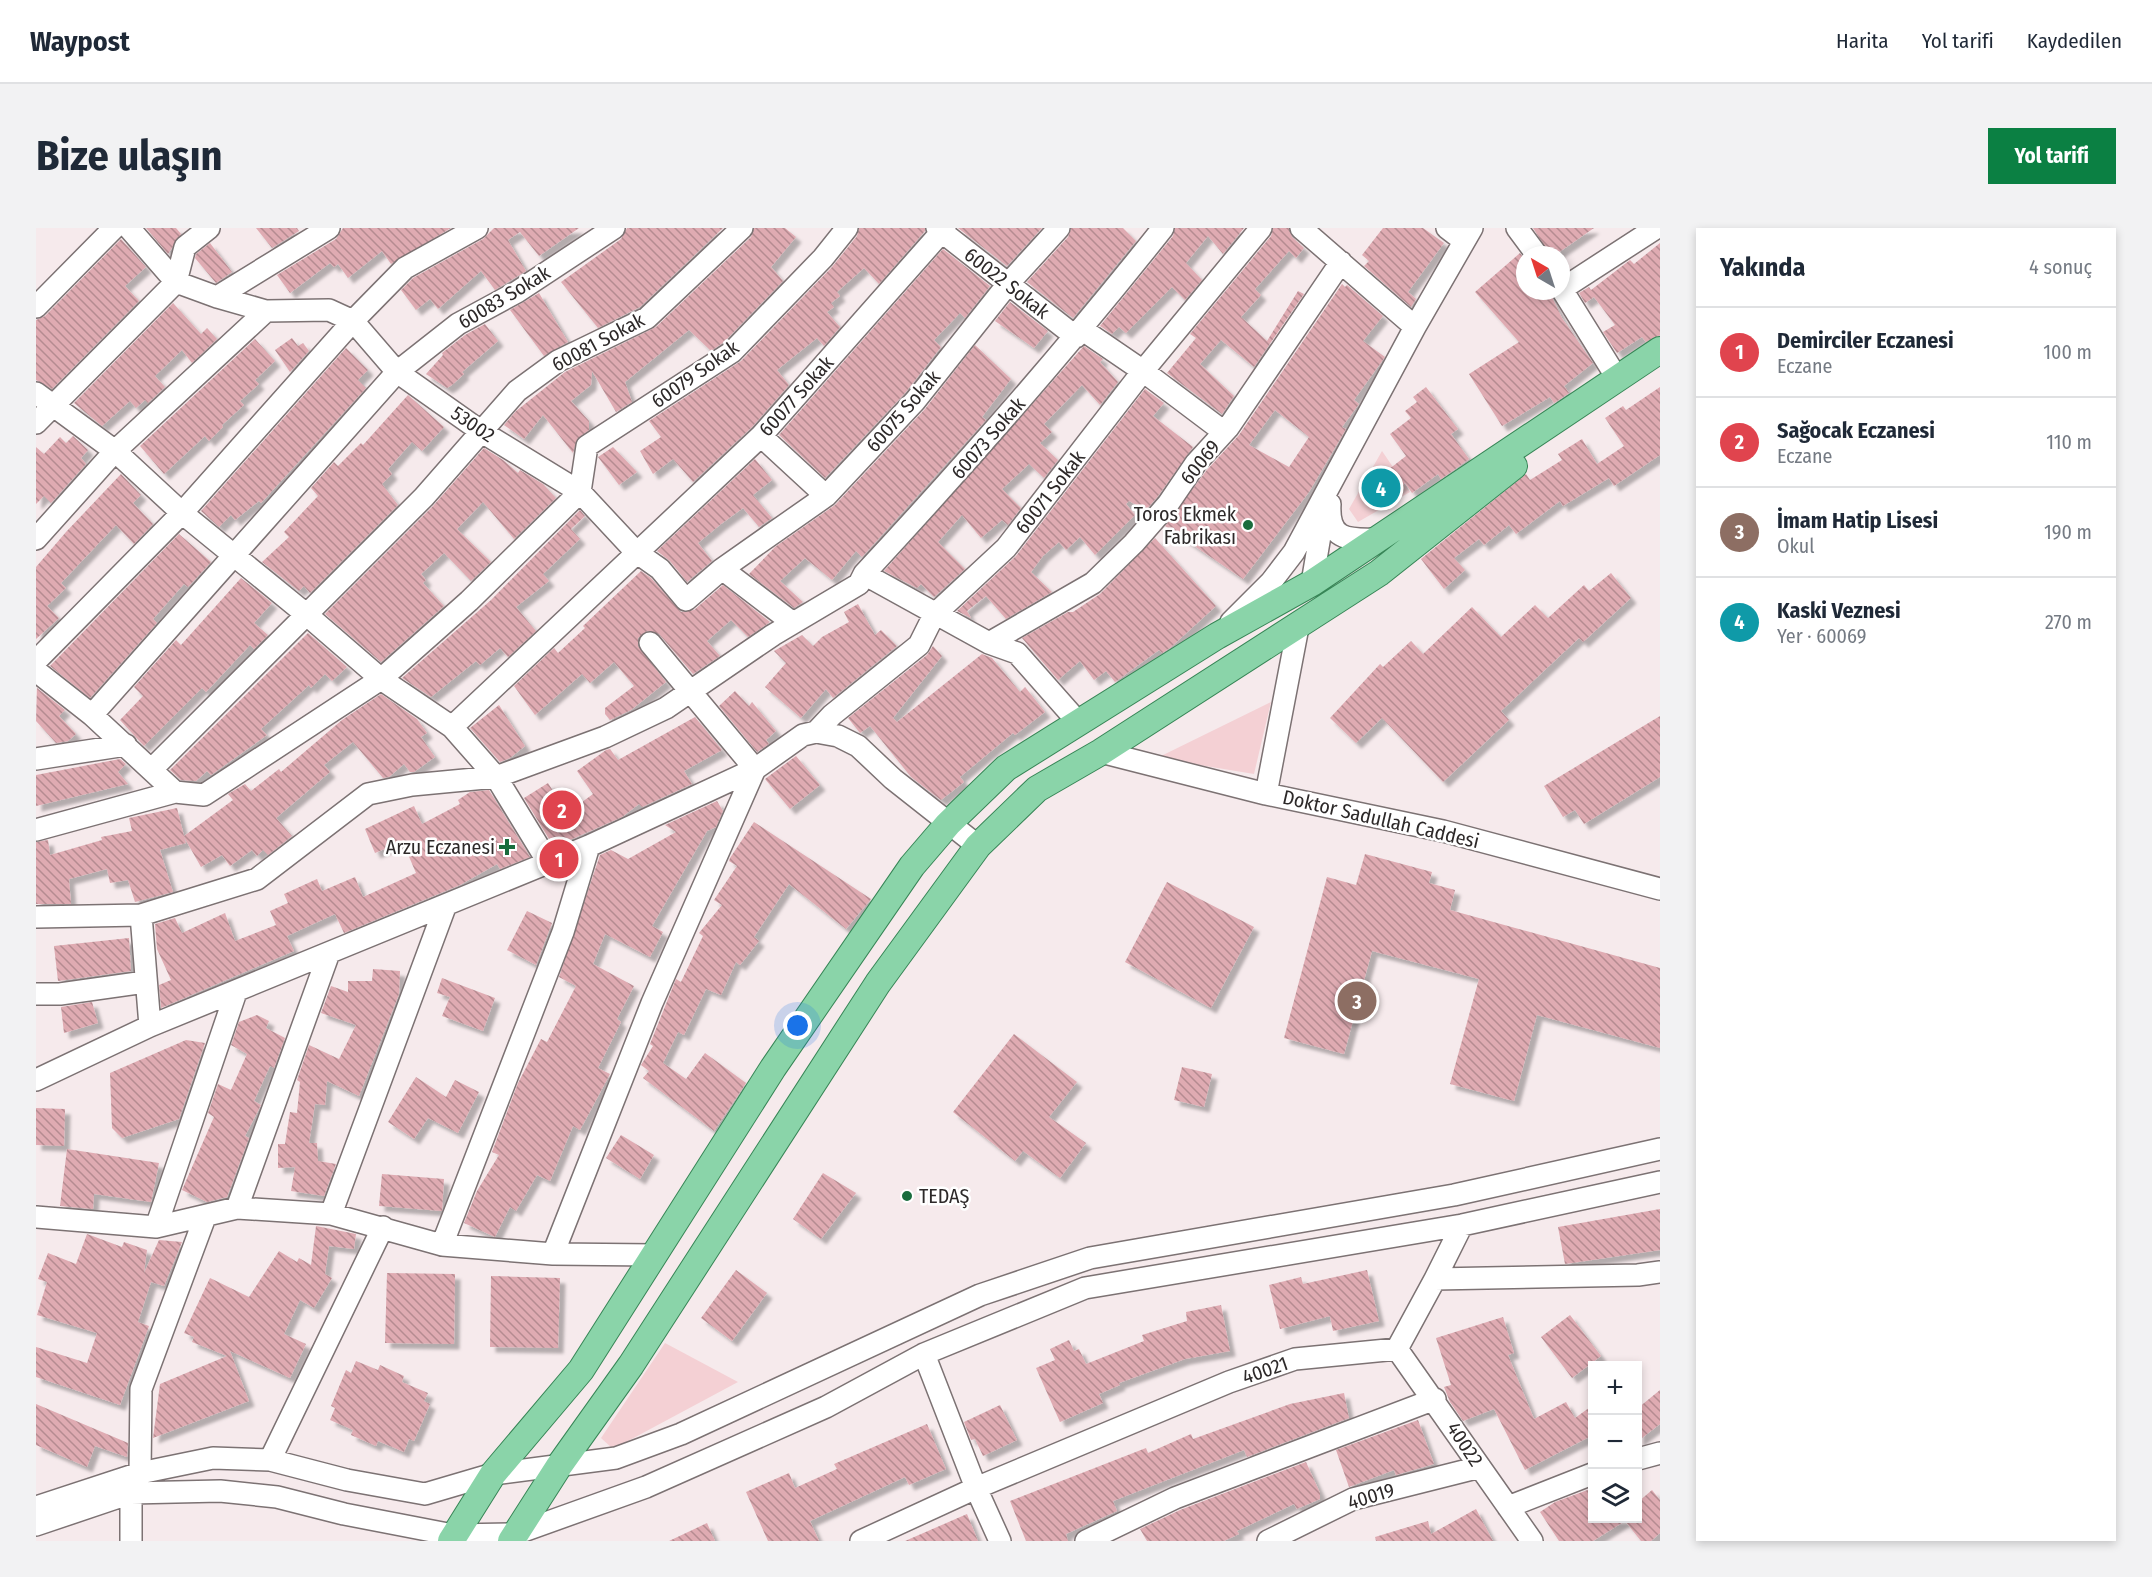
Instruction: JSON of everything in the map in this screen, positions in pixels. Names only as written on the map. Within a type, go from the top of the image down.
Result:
[{"type":"main road","points":[[452,1538],[493,1474],[581,1370],[774,1068],[892,894],[912,866],[948,824],[1006,768],[1217,636],[1312,583],[1660,350]]},
{"type":"main road","points":[[513,1538],[559,1466],[630,1365],[878,983],[978,846],[1037,789],[1101,752],[1379,573],[1535,449],[1660,371]]},
{"type":"main road","points":[[1298,627],[1312,583]]},
{"type":"street","points":[[36,307],[114,228]]},
{"type":"street","name":"53002","points":[[129,228],[176,282],[266,311],[329,310],[353,321],[397,372],[482,432],[580,492],[636,552],[660,569],[686,600],[722,569]]},
{"type":"street","points":[[36,423],[44,400],[176,282],[185,247],[209,228]]},
{"type":"street","points":[[217,297],[329,228]]},
{"type":"street","points":[[36,661],[182,513],[353,321],[405,268],[477,228]]},
{"type":"street","name":"60083 Sokak","points":[[92,715],[397,372],[458,324],[517,292],[614,228]]},
{"type":"street","name":"60081 Sokak","points":[[152,769],[424,497],[517,391],[558,361],[646,318],[742,228]]},
{"type":"street","name":"60079 Sokak","points":[[580,492],[587,446],[732,352],[823,258],[847,228]]},
{"type":"street","name":"60075 Sokak","points":[[722,569],[825,496],[915,400],[1008,284],[1059,228]]},
{"type":"street","name":"60073 Sokak","points":[[36,917],[141,915],[257,879],[368,794],[412,784],[496,777],[605,737],[666,708],[793,623],[859,584],[864,574],[1079,333],[1163,228]]},
{"type":"street","name":"60071 Sokak","points":[[36,1080],[150,1026],[445,907],[589,846],[755,769],[803,735],[816,732],[832,715],[919,645],[934,615],[1006,548],[1143,370],[1261,228]]},
{"type":"street","points":[[1301,228],[1415,327]]},
{"type":"street","points":[[1217,636],[1271,582],[1294,552],[1415,327],[1468,235],[1447,228]]},
{"type":"street","points":[[1570,283],[1656,228]]},
{"type":"street","name":"60022 Sokak","points":[[941,229],[1008,284],[1079,333],[1143,370],[1224,432]]},
{"type":"street","name":"60077 Sokak","points":[[452,727],[761,436],[941,229]]},
{"type":"street","points":[[1527,231],[1533,246]]},
{"type":"street","name":"60069","points":[[989,643],[1093,583],[1161,512],[1196,463],[1224,432],[1341,262]]},
{"type":"street","points":[[1568,300],[1617,378]]},
{"type":"street","points":[[36,539],[115,451],[266,311]]},
{"type":"street","points":[[44,400],[115,451],[182,513],[381,679],[452,727],[496,777],[548,862]]},
{"type":"street","points":[[761,436],[825,496]]},
{"type":"street","points":[[1330,488],[1329,520],[1337,533],[1350,540],[1376,539]]},
{"type":"street","points":[[1312,583],[1319,531],[1330,488]]},
{"type":"street","points":[[36,830],[175,792],[204,795],[381,679],[469,601],[580,492]]},
{"type":"street","points":[[722,569],[793,623]]},
{"type":"street","points":[[864,574],[934,615],[989,643],[1017,653],[1078,722]]},
{"type":"street","points":[[1266,794],[1298,627]]},
{"type":"street","points":[[553,1254],[652,1003],[755,769],[650,643]]},
{"type":"street","points":[[36,671],[92,715],[175,792]]},
{"type":"street","points":[[816,732],[838,736],[858,746],[893,779],[978,846]]},
{"type":"street","points":[[36,759],[126,745]]},
{"type":"street","name":"Doktor Sadullah Caddesi","points":[[1101,752],[1266,794],[1443,831],[1660,889]]},
{"type":"street","points":[[442,1245],[563,932],[589,846]]},
{"type":"street","points":[[331,1214],[445,907]]},
{"type":"street","points":[[141,915],[150,1026]]},
{"type":"street","points":[[237,1208],[329,953]]},
{"type":"street","points":[[36,994],[60,994],[145,982]]},
{"type":"street","points":[[156,1227],[236,992]]},
{"type":"street","points":[[36,1507],[140,1473],[213,1458],[270,1460],[347,1480],[425,1494],[493,1474],[616,1458],[681,1434],[980,1295],[1090,1258],[1454,1195],[1660,1149]]},
{"type":"street","points":[[36,1525],[131,1493],[220,1491],[277,1497],[452,1538],[513,1538],[657,1482],[826,1407],[924,1354],[1085,1288],[1462,1225],[1660,1182]]},
{"type":"street","points":[[36,1217],[156,1227],[237,1208],[331,1214],[442,1245],[553,1254],[654,1255]]},
{"type":"street","points":[[140,1473],[141,1389],[205,1217]]},
{"type":"street","points":[[1398,1348],[1462,1225]]},
{"type":"street","points":[[270,1460],[383,1227]]},
{"type":"street","points":[[1435,1279],[1638,1275],[1660,1272]]},
{"type":"street","name":"40022","points":[[1398,1348],[1532,1541]]},
{"type":"street","name":"40021","points":[[861,1541],[976,1488],[1229,1382],[1295,1359],[1398,1348]]},
{"type":"street","points":[[924,1354],[976,1488],[1000,1541]]},
{"type":"street","points":[[1086,1541],[1175,1498],[1435,1399]]},
{"type":"street","points":[[1642,1458],[1660,1453]]},
{"type":"street","name":"40019","points":[[1268,1541],[1353,1499],[1479,1467]]},
{"type":"street","points":[[1508,1507],[1588,1475]]},
{"type":"street","points":[[131,1493],[131,1541]]},
{"type":"shaded area","points":[[1382,451],[1410,492],[1358,522],[1349,509]]},
{"type":"shaded area","points":[[1271,702],[1254,774],[1157,758]]},
{"type":"shaded area","points":[[665,1343],[738,1382],[613,1449],[601,1438]]},
{"type":"building","points":[[146,228],[176,228],[181,234],[168,254]]},
{"type":"building","points":[[256,228],[297,228],[299,231],[272,248]]},
{"type":"building","points":[[343,228],[451,228],[391,264],[382,251],[348,278],[338,264],[334,267],[330,263],[290,293],[277,275],[336,239]]},
{"type":"building","points":[[494,228],[579,228],[539,256],[520,232],[508,240],[526,271],[495,290],[481,271],[438,309],[430,299],[416,310],[401,290],[413,278],[483,239]]},
{"type":"building","points":[[627,228],[723,228],[640,307],[598,328],[561,282],[621,239]]},
{"type":"building","points":[[754,228],[785,228],[796,237],[771,267],[783,281],[724,342],[711,351],[689,330],[625,382],[632,402],[616,412],[592,371],[591,385],[571,401],[589,421],[589,430],[577,439],[573,453],[543,415],[524,439],[504,425],[516,411],[565,372],[656,327],[751,237]]},
{"type":"building","points":[[859,228],[925,228],[925,231],[879,284],[864,268],[837,292],[840,296],[831,303],[834,307],[827,312],[840,327],[824,346],[817,338],[777,370],[789,385],[752,427],[693,482],[673,459],[653,474],[640,451],[661,437],[649,421],[741,361],[832,267],[857,236]]},
{"type":"building","points":[[958,228],[1042,228],[1007,266]]},
{"type":"building","points":[[1071,228],[1123,228],[1136,241],[1073,318],[1027,282],[1068,237]]},
{"type":"building","points":[[1175,228],[1244,228],[1223,254],[1208,236],[1186,263],[1202,280],[1185,300],[1172,287],[1126,333],[1119,327],[1112,334],[1100,326],[1173,236]]},
{"type":"building","points":[[1273,228],[1289,228],[1292,237],[1304,248],[1296,258],[1289,251],[1255,289],[1261,295],[1241,317],[1267,341],[1298,291],[1304,294],[1254,367],[1221,340],[1200,364],[1234,396],[1222,414],[1167,373],[1196,338],[1190,334],[1271,236]]},
{"type":"building","points":[[1383,228],[1423,228],[1444,243],[1408,292],[1416,299],[1411,307],[1364,266],[1369,261],[1362,255]]},
{"type":"building","points":[[1533,228],[1594,228],[1568,246],[1544,246]]},
{"type":"building","points":[[121,239],[146,267],[125,286],[139,301],[52,389],[36,380],[36,320],[45,316]]},
{"type":"building","points":[[210,243],[232,272],[216,283],[195,258],[196,254]]},
{"type":"building","points":[[1660,243],[1660,335],[1646,342],[1642,337],[1617,353],[1603,332],[1615,325],[1594,297],[1585,303],[1579,293],[1589,287],[1591,290],[1630,260],[1634,264]]},
{"type":"building","points":[[943,249],[990,286],[965,318],[960,313],[934,340],[941,347],[905,393],[825,478],[779,435]]},
{"type":"building","points":[[1516,256],[1516,300],[1553,300],[1562,318],[1593,363],[1564,386],[1569,393],[1554,403],[1550,397],[1502,426],[1469,374],[1519,342],[1475,292]]},
{"type":"building","points":[[1342,284],[1345,287],[1347,285],[1383,316],[1363,341],[1385,357],[1354,400],[1359,404],[1342,427],[1346,429],[1309,492],[1243,579],[1165,526],[1206,471],[1239,435]],"holes":[[[1275,410],[1309,437],[1289,467],[1249,445]]]},
{"type":"building","points":[[539,293],[568,342],[544,356],[510,310]]},
{"type":"building","points":[[1010,302],[1048,331],[1034,348],[995,321]]},
{"type":"building","points":[[173,303],[201,334],[207,328],[217,339],[192,363],[182,350],[155,376],[165,387],[148,403],[145,400],[136,408],[130,401],[102,426],[74,403]]},
{"type":"building","points":[[485,324],[498,341],[462,372],[464,374],[452,385],[447,388],[426,374],[443,355],[442,353],[465,335]]},
{"type":"building","points":[[292,338],[298,346],[303,343],[309,351],[290,372],[275,350]]},
{"type":"building","points":[[255,339],[275,361],[255,380],[259,384],[240,401],[244,405],[222,425],[223,427],[209,441],[205,436],[164,474],[140,446]]},
{"type":"building","points":[[975,345],[1011,379],[982,417],[986,420],[862,557],[856,551],[832,580],[805,558],[780,581],[803,602],[794,608],[749,574],[775,547],[835,505],[925,409]]},
{"type":"building","points":[[1084,346],[1103,359],[1100,362],[1118,382],[1100,405],[1082,385],[1044,424],[1052,432],[1040,443],[1058,460],[1044,478],[1029,464],[1002,489],[1021,508],[1008,525],[1002,520],[981,538],[962,515],[938,542],[965,569],[934,597],[921,584],[917,588],[884,571]]},
{"type":"building","points":[[346,348],[368,370],[358,380],[366,388],[261,503],[259,501],[235,520],[231,515],[219,527],[201,511]]},
{"type":"building","points":[[1426,387],[1458,429],[1451,434],[1469,459],[1441,479],[1438,474],[1412,493],[1405,483],[1378,503],[1366,487],[1406,456],[1390,434],[1411,418],[1405,411],[1417,402],[1413,397]]},
{"type":"building","points":[[1660,387],[1660,455],[1614,486],[1609,478],[1563,506],[1560,501],[1516,534],[1509,525],[1484,545],[1479,539],[1454,558],[1465,570],[1444,589],[1421,559],[1526,474],[1530,480],[1562,460],[1558,454],[1582,439],[1597,464],[1624,446],[1605,418],[1623,406],[1626,410]]},
{"type":"building","points":[[1145,389],[1164,403],[1153,416],[1193,447],[1158,496],[1146,510],[1129,501],[1126,504],[1135,515],[1095,555],[1080,537],[1066,550],[1059,542],[1043,556],[1031,572],[1052,592],[1006,619],[986,596],[967,611],[971,618],[957,611],[1016,556]]},
{"type":"building","points":[[408,395],[444,427],[422,451],[412,442],[388,469],[392,474],[382,484],[398,505],[310,593],[304,586],[299,591],[262,562],[289,537],[284,532],[318,496],[311,488],[334,462],[338,466],[361,443],[363,445]]},
{"type":"building","points":[[73,436],[88,450],[81,458],[86,464],[51,503],[44,496],[36,504],[36,447],[44,454],[60,437],[66,443]]},
{"type":"building","points":[[613,447],[637,472],[619,485],[598,457]]},
{"type":"building","points":[[484,448],[518,473],[520,470],[543,484],[556,498],[514,539],[483,502],[457,529],[491,562],[471,581],[444,553],[421,574],[426,580],[423,583],[444,606],[381,662],[325,614],[433,506]]},
{"type":"building","points":[[755,459],[772,480],[753,495],[772,518],[759,527],[743,508],[721,524],[698,543],[712,561],[687,582],[670,561],[657,551]]},
{"type":"building","points":[[121,474],[141,495],[133,503],[153,524],[134,544],[116,525],[61,583],[66,588],[47,606],[59,618],[36,639],[36,567]]},
{"type":"building","points":[[580,510],[585,516],[571,529],[580,539],[543,574],[549,581],[516,607],[536,631],[508,657],[500,648],[480,665],[476,661],[431,697],[402,678],[491,600]]},
{"type":"building","points":[[179,534],[211,562],[188,587],[184,584],[153,619],[157,623],[90,698],[50,666]]},
{"type":"building","points":[[1155,538],[1216,606],[1171,647],[1162,653],[1159,650],[1115,682],[1106,671],[1094,680],[1080,661],[1058,680],[1022,638],[1068,612],[1073,612],[1100,594]]},
{"type":"building","points":[[641,571],[651,578],[681,612],[694,610],[723,585],[770,622],[748,637],[731,620],[707,641],[720,656],[693,674],[659,634],[647,631],[638,638],[638,646],[666,682],[631,710],[610,720],[605,714],[605,708],[634,686],[614,662],[590,683],[582,674],[535,715],[514,686],[554,648],[558,653]]},
{"type":"building","points":[[1611,573],[1631,598],[1583,642],[1579,638],[1501,711],[1509,720],[1443,782],[1382,718],[1356,743],[1330,718],[1380,664],[1383,667],[1411,641],[1423,654],[1472,607],[1501,637],[1535,605],[1548,618],[1584,585],[1589,591]]},
{"type":"building","points":[[241,578],[272,603],[254,623],[268,635],[254,649],[250,645],[206,692],[202,688],[144,746],[120,720],[143,696],[134,687],[176,640],[181,645]]},
{"type":"building","points":[[858,604],[875,635],[881,630],[897,646],[833,698],[826,689],[801,718],[765,687],[786,663],[774,651],[802,635],[813,646],[822,637],[849,622],[844,612]]},
{"type":"building","points":[[308,633],[347,667],[332,681],[325,674],[311,688],[309,685],[261,729],[267,735],[211,775],[207,771],[196,781],[181,780],[170,770]]},
{"type":"building","points":[[933,646],[942,656],[893,718],[897,722],[982,654],[992,658],[1020,692],[1025,687],[1045,712],[1015,735],[1013,733],[960,777],[964,782],[941,800],[911,777],[870,726],[860,733],[848,718],[927,655]]},
{"type":"building","points":[[37,688],[65,710],[59,716],[76,734],[68,741],[56,743],[36,721]]},
{"type":"building","points":[[735,691],[749,706],[752,702],[776,731],[766,740],[769,744],[757,752],[719,706]]},
{"type":"building","points":[[381,694],[417,719],[427,733],[421,737],[435,757],[414,772],[410,772],[404,764],[389,777],[383,778],[353,742],[324,765],[330,772],[276,818],[292,836],[268,855],[263,850],[257,856],[252,850],[230,866],[222,855],[201,867],[184,837],[186,843],[160,850],[173,892],[135,902],[128,880],[110,883],[107,869],[69,879],[71,904],[36,904],[36,842],[48,840],[50,855],[102,840],[101,837],[132,831],[129,818],[177,808],[184,836],[233,800],[228,794],[245,784],[251,791],[279,769],[281,772],[342,720]]},
{"type":"building","points":[[499,705],[525,746],[510,758],[500,762],[470,728]]},
{"type":"building","points":[[1660,716],[1660,777],[1584,824],[1575,810],[1563,817],[1544,786]]},
{"type":"building","points":[[695,717],[722,750],[684,771],[692,784],[642,807],[639,804],[622,817],[554,847],[524,798],[548,783],[567,813],[593,794],[577,771],[606,750],[610,749],[618,760]]},
{"type":"building","points":[[796,756],[820,785],[790,809],[765,779]]},
{"type":"building","points":[[120,759],[126,764],[118,772],[128,784],[36,806],[36,775]]},
{"type":"building","points":[[489,790],[530,857],[500,869],[497,864],[460,885],[344,933],[335,914],[287,936],[294,951],[161,1008],[159,985],[171,980],[157,949],[155,924],[175,918],[182,933],[225,913],[235,941],[276,925],[270,911],[288,903],[284,894],[317,879],[322,891],[355,877],[363,897],[416,873],[404,845],[395,849],[394,845],[375,853],[365,829],[414,806],[422,824],[460,804],[458,800],[470,792]]},
{"type":"building","points":[[717,801],[723,811],[716,827],[707,831],[652,926],[663,932],[650,957],[605,934],[593,964],[634,986],[617,1019],[621,1022],[598,1068],[610,1074],[580,1130],[573,1126],[550,1181],[537,1175],[516,1211],[510,1207],[495,1237],[464,1223],[477,1191],[499,1155],[492,1152],[518,1083],[541,1039],[547,1042],[576,986],[559,977],[600,855],[611,850],[628,859],[676,832],[665,825]]},
{"type":"building","points":[[754,822],[871,899],[846,929],[789,884],[754,937],[759,941],[740,965],[736,962],[721,995],[706,989],[684,1035],[678,1032],[663,1063],[686,1079],[705,1053],[746,1083],[714,1131],[643,1078],[649,1071],[641,1065],[653,1046],[650,1044],[676,979],[681,982],[703,936],[699,933],[722,905],[714,900],[737,866],[729,861],[730,858]]},
{"type":"building","points":[[1365,854],[1432,872],[1429,883],[1455,890],[1450,910],[1660,968],[1660,1048],[1537,1015],[1514,1101],[1450,1084],[1479,979],[1372,951],[1344,1054],[1284,1038],[1327,877],[1356,885]]},
{"type":"building","points":[[1167,882],[1254,927],[1211,1008],[1125,962]]},
{"type":"building","points":[[527,911],[552,923],[536,965],[507,950]]},
{"type":"building","points":[[129,938],[131,971],[58,981],[54,946]]},
{"type":"building","points":[[373,969],[400,971],[399,994],[359,1096],[327,1081],[325,1105],[315,1104],[309,1143],[317,1143],[318,1161],[336,1164],[324,1196],[291,1191],[295,1167],[278,1168],[278,1144],[285,1144],[290,1112],[297,1113],[300,1082],[297,1080],[309,1045],[339,1059],[356,1025],[321,1013],[331,986],[348,992],[348,981],[372,981]]},
{"type":"building","points":[[442,978],[495,998],[483,1031],[442,1016],[450,997],[437,993]]},
{"type":"building","points":[[92,1002],[98,1023],[64,1033],[61,1007]]},
{"type":"building","points":[[257,1015],[269,1021],[266,1028],[285,1038],[274,1068],[270,1066],[254,1101],[261,1105],[245,1136],[249,1138],[227,1197],[207,1202],[182,1190],[214,1117],[208,1113],[218,1084],[231,1090],[247,1054],[231,1045],[239,1022]]},
{"type":"building","points":[[1014,1034],[1077,1082],[1049,1117],[1086,1143],[1060,1178],[1023,1151],[1015,1161],[953,1112]]},
{"type":"building","points":[[186,1040],[205,1043],[179,1119],[122,1138],[112,1128],[110,1073]]},
{"type":"building","points":[[1182,1067],[1212,1074],[1204,1107],[1174,1100]]},
{"type":"building","points":[[416,1077],[446,1097],[455,1080],[479,1092],[458,1133],[428,1118],[414,1139],[388,1122]]},
{"type":"building","points":[[36,1108],[65,1109],[64,1146],[36,1145]]},
{"type":"building","points":[[621,1135],[654,1155],[640,1179],[606,1158]]},
{"type":"building","points":[[67,1149],[159,1163],[151,1202],[94,1194],[93,1209],[60,1206]]},
{"type":"building","points":[[823,1173],[856,1193],[821,1239],[793,1219]]},
{"type":"building","points":[[382,1174],[444,1179],[442,1211],[379,1206]]},
{"type":"building","points":[[1660,1209],[1660,1250],[1565,1264],[1558,1227]]},
{"type":"building","points":[[316,1226],[356,1234],[354,1249],[329,1246],[325,1274],[332,1278],[314,1308],[300,1300],[284,1334],[306,1344],[290,1378],[230,1351],[249,1401],[153,1438],[160,1384],[227,1356],[192,1342],[194,1337],[184,1333],[210,1278],[249,1297],[279,1251],[297,1262],[299,1258],[311,1265]]},
{"type":"building","points":[[87,1234],[122,1247],[124,1242],[147,1250],[144,1273],[159,1240],[182,1242],[164,1286],[151,1282],[138,1322],[149,1326],[120,1405],[36,1377],[36,1347],[87,1363],[97,1333],[37,1315],[47,1282],[38,1279],[48,1253],[76,1264]]},
{"type":"building","points":[[736,1270],[767,1293],[732,1341],[701,1318]]},
{"type":"building","points":[[1367,1270],[1379,1321],[1333,1331],[1330,1316],[1280,1329],[1269,1285],[1301,1277],[1303,1284]]},
{"type":"building","points":[[387,1273],[455,1274],[454,1344],[385,1343]]},
{"type":"building","points":[[491,1276],[560,1278],[558,1348],[490,1347]]},
{"type":"building","points":[[1221,1305],[1230,1351],[1185,1359],[1119,1383],[1120,1385],[1099,1394],[1103,1403],[1060,1422],[1036,1368],[1055,1360],[1050,1349],[1069,1340],[1074,1351],[1079,1349],[1086,1364],[1144,1341],[1142,1335],[1187,1321],[1186,1312]]},
{"type":"building","points":[[1570,1315],[1601,1356],[1594,1361],[1588,1361],[1588,1366],[1572,1378],[1541,1337]]},
{"type":"building","points":[[1503,1317],[1514,1353],[1508,1355],[1534,1419],[1566,1402],[1575,1418],[1588,1409],[1588,1438],[1525,1470],[1494,1409],[1463,1421],[1450,1402],[1444,1387],[1451,1385],[1436,1338]]},
{"type":"building","points":[[356,1361],[378,1370],[380,1365],[404,1376],[402,1382],[428,1393],[424,1401],[430,1404],[414,1441],[409,1439],[404,1452],[378,1441],[376,1446],[351,1435],[353,1430],[330,1420],[335,1408],[331,1406],[346,1370],[351,1373]]},
{"type":"building","points":[[1660,1390],[1660,1424],[1642,1438],[1642,1415],[1642,1405]]},
{"type":"building","points":[[1344,1393],[1349,1418],[1247,1457],[1244,1450],[1113,1501],[1117,1511],[1066,1534],[1068,1541],[1026,1541],[1010,1501],[1146,1448],[1148,1453],[1191,1434],[1193,1439],[1290,1404]]},
{"type":"building","points":[[36,1404],[128,1443],[127,1457],[95,1446],[87,1467],[36,1445]]},
{"type":"building","points":[[1000,1405],[1017,1440],[983,1456],[975,1439],[971,1440],[964,1422]]},
{"type":"building","points":[[1418,1420],[1434,1464],[1396,1475],[1394,1470],[1349,1487],[1336,1450]]},
{"type":"building","points":[[927,1424],[946,1469],[909,1485],[905,1477],[810,1521],[819,1541],[768,1541],[746,1492],[789,1473],[795,1488],[837,1469],[834,1464]]},
{"type":"building","points":[[1306,1462],[1320,1493],[1320,1499],[1297,1509],[1294,1504],[1237,1531],[1239,1534],[1224,1541],[1147,1541],[1140,1529],[1180,1510]]},
{"type":"building","points":[[1588,1490],[1588,1523],[1622,1523],[1593,1541],[1559,1541],[1540,1512],[1555,1502]]},
{"type":"building","points":[[1652,1490],[1660,1500],[1660,1533],[1651,1541],[1641,1541],[1627,1523],[1642,1523],[1642,1499]]},
{"type":"building","points":[[1476,1509],[1493,1541],[1376,1541],[1375,1537],[1428,1521],[1431,1534]]},
{"type":"building","points":[[967,1514],[978,1541],[905,1541]]},
{"type":"building","points":[[707,1523],[715,1541],[669,1541]]},
{"type":"place","name":"Kaski Veznesi","points":[[1381,488]]},
{"type":"place","name":"Toros Ekmek Fabrikası","points":[[1248,525]]},
{"type":"place","name":"Sağocak Eczanesi","points":[[562,810]]},
{"type":"place","name":"Arzu Eczanesi","points":[[507,847]]},
{"type":"place","name":"Demirciler Eczanesi","points":[[559,859]]},
{"type":"place","name":"İmam Hatip Lisesi","points":[[1357,1001]]},
{"type":"place","name":"TEDAŞ","points":[[907,1196]]}]
